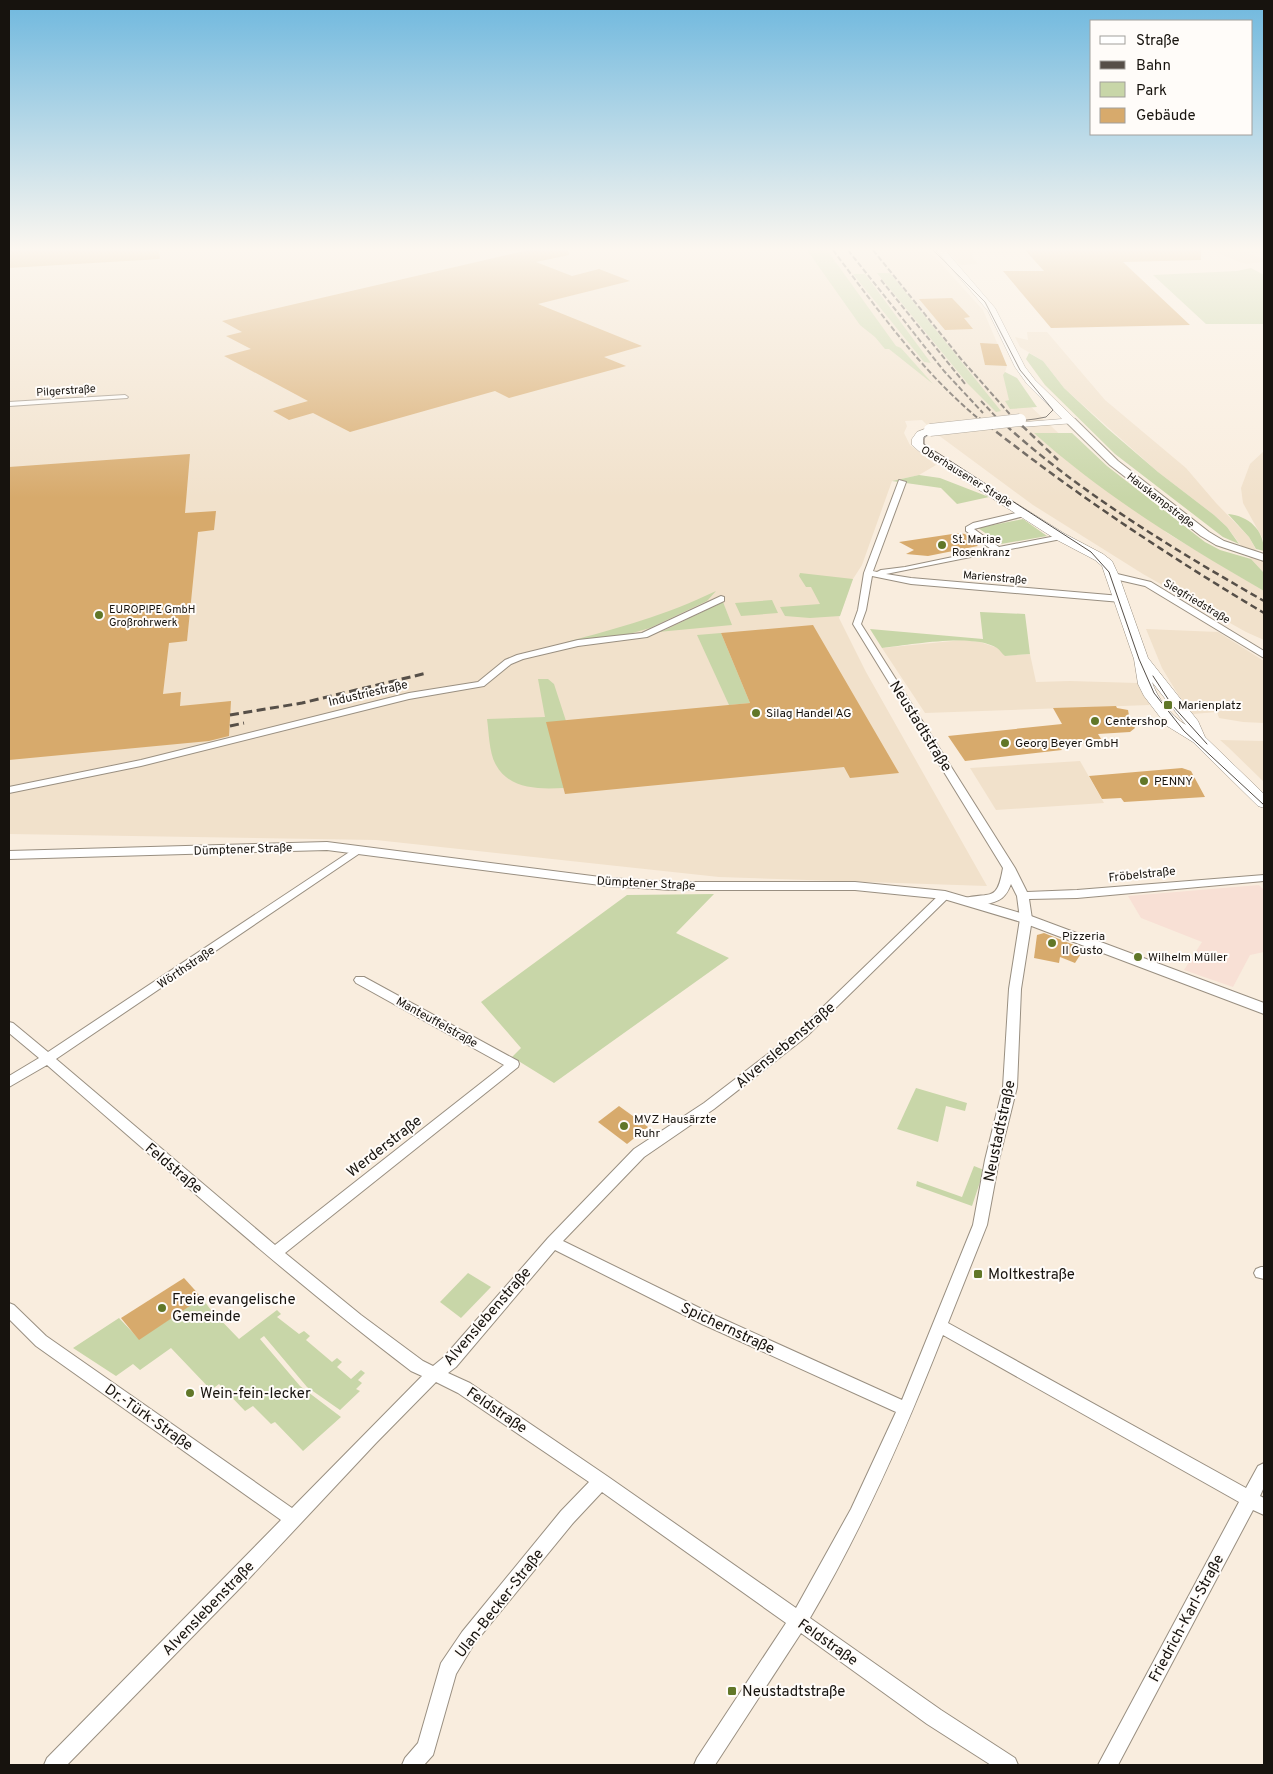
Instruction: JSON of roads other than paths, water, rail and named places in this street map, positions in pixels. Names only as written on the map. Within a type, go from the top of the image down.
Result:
[{"type":"main road","points":[[1003,333],[1020,367],[1031,382],[1067,418]]},
{"type":"main road","name":"Oberhausener Straße","points":[[1067,418],[1022,422],[955,432],[935,437],[918,436],[918,445],[1061,537],[1107,564],[1113,576],[1141,659],[1145,684],[1159,708],[1172,723],[1198,740],[1264,803]]},
{"type":"main road","name":"Hauskampstraße","points":[[1067,418],[1114,463],[1205,534],[1237,549],[1264,558]]},
{"type":"main road","name":"Oberhausener Straße","points":[[935,437],[942,450],[1091,546],[1099,553],[1098,557]]},
{"type":"street","name":"Pilgerstraße","points":[[9,404],[125,396]]},
{"type":"street","name":"Neustadtstraße","points":[[704,1765],[798,1621],[858,1516],[906,1409],[980,1225],[992,1160],[1010,1087],[1015,990],[1026,919],[1023,896],[1008,868],[857,624],[862,610],[868,573],[902,482]]},
{"type":"street","points":[[997,550],[969,529],[976,524],[1025,513]]},
{"type":"street","points":[[868,573],[905,569],[1061,537]]},
{"type":"street","points":[[905,569],[911,581]]},
{"type":"street","name":"Marienstraße","points":[[868,573],[911,581],[1120,598]]},
{"type":"street","name":"Siegfriedstraße","points":[[1113,576],[1148,584],[1264,655]]},
{"type":"street","name":"Industriestraße","points":[[9,790],[140,763],[409,696],[481,684],[489,680],[508,662],[520,657],[551,648],[644,635],[660,629],[721,598]]},
{"type":"street","name":"Dümptener Straße","points":[[9,855],[327,846],[608,882],[672,886],[855,886],[946,895],[1026,919],[1264,1009]]},
{"type":"street","name":"Wörthstraße","points":[[9,1082],[46,1060],[361,849]]},
{"type":"street","points":[[969,901],[982,901],[999,895],[1006,885],[1008,868]]},
{"type":"street","name":"Fröbelstraße","points":[[1023,896],[1077,894],[1264,878]]},
{"type":"street","name":"Alvenslebenstraße","points":[[54,1765],[235,1581],[434,1374],[450,1362],[553,1242],[639,1153],[709,1106],[802,1034],[946,895]]},
{"type":"street","name":"Manteuffelstraße","points":[[360,980],[513,1064]]},
{"type":"street","name":"Feldstraße","points":[[9,1026],[46,1060],[275,1253],[356,1320],[417,1366],[464,1388],[601,1481],[934,1717],[1008,1765]]},
{"type":"street","name":"Werderstraße","points":[[275,1253],[513,1064]]},
{"type":"street","name":"Spichernstraße","points":[[553,1242],[707,1319],[906,1409]]},
{"type":"street","name":"Dr.-Türk-Straße","points":[[9,1309],[41,1341],[293,1519]]},
{"type":"street","points":[[939,1325],[1257,1502]]},
{"type":"street","name":"Friedrich-Karl-Straße","points":[[1108,1765],[1257,1502],[1264,1471]]},
{"type":"street","name":"Ulan-Becker-Straße","points":[[412,1765],[426,1748],[448,1670],[468,1638],[567,1517],[601,1481]]},
{"type":"tram line","points":[[1001,333],[1020,370],[1053,410],[1046,417],[1035,419],[935,431],[924,437],[924,444],[1091,552],[1109,572],[1139,659],[1154,693],[1184,731],[1264,805]]},
{"type":"tram line","points":[[1153,676],[1172,705],[1207,744]]},
{"type":"railway","points":[[896,333],[939,382],[980,420]]},
{"type":"railway","points":[[914,333],[944,371],[983,413]]},
{"type":"railway","points":[[924,333],[966,385]]},
{"type":"railway","points":[[940,333],[1015,420]]},
{"type":"railway","points":[[981,401],[999,420]]},
{"type":"railway","points":[[979,418],[1048,471],[1118,520],[1190,568],[1264,613]]},
{"type":"railway","points":[[998,418],[1027,444],[1092,494],[1195,561],[1264,601]]},
{"type":"railway","points":[[1014,418],[1058,460]]},
{"type":"railway","points":[[230,715],[302,703],[427,673]]},
{"type":"railway","points":[[230,726],[244,723]]},
{"type":"place","name":"St. Mariae Rosenkranz","points":[[942,545]]},
{"type":"place","name":"EUROPIPE GmbH Großrohrwerk","points":[[99,615]]},
{"type":"place","name":"Marienplatz","points":[[1168,705]]},
{"type":"place","name":"Silag Handel AG","points":[[756,713]]},
{"type":"place","name":"Centershop","points":[[1095,721]]},
{"type":"place","name":"Georg Beyer GmbH","points":[[1005,743]]},
{"type":"place","name":"PENNY","points":[[1144,781]]},
{"type":"place","name":"Pizzeria Il Gusto","points":[[1052,943]]},
{"type":"place","name":"Wilhelm Müller","points":[[1138,957]]},
{"type":"place","name":"MVZ Hausärzte Ruhr","points":[[624,1126]]},
{"type":"place","name":"Moltkestraße","points":[[978,1274]]},
{"type":"place","name":"Freie evangelische Gemeinde","points":[[162,1308]]},
{"type":"place","name":"Wein-fein-lecker","points":[[190,1393]]},
{"type":"place","name":"Neustadtstraße","points":[[732,1691]]}]
